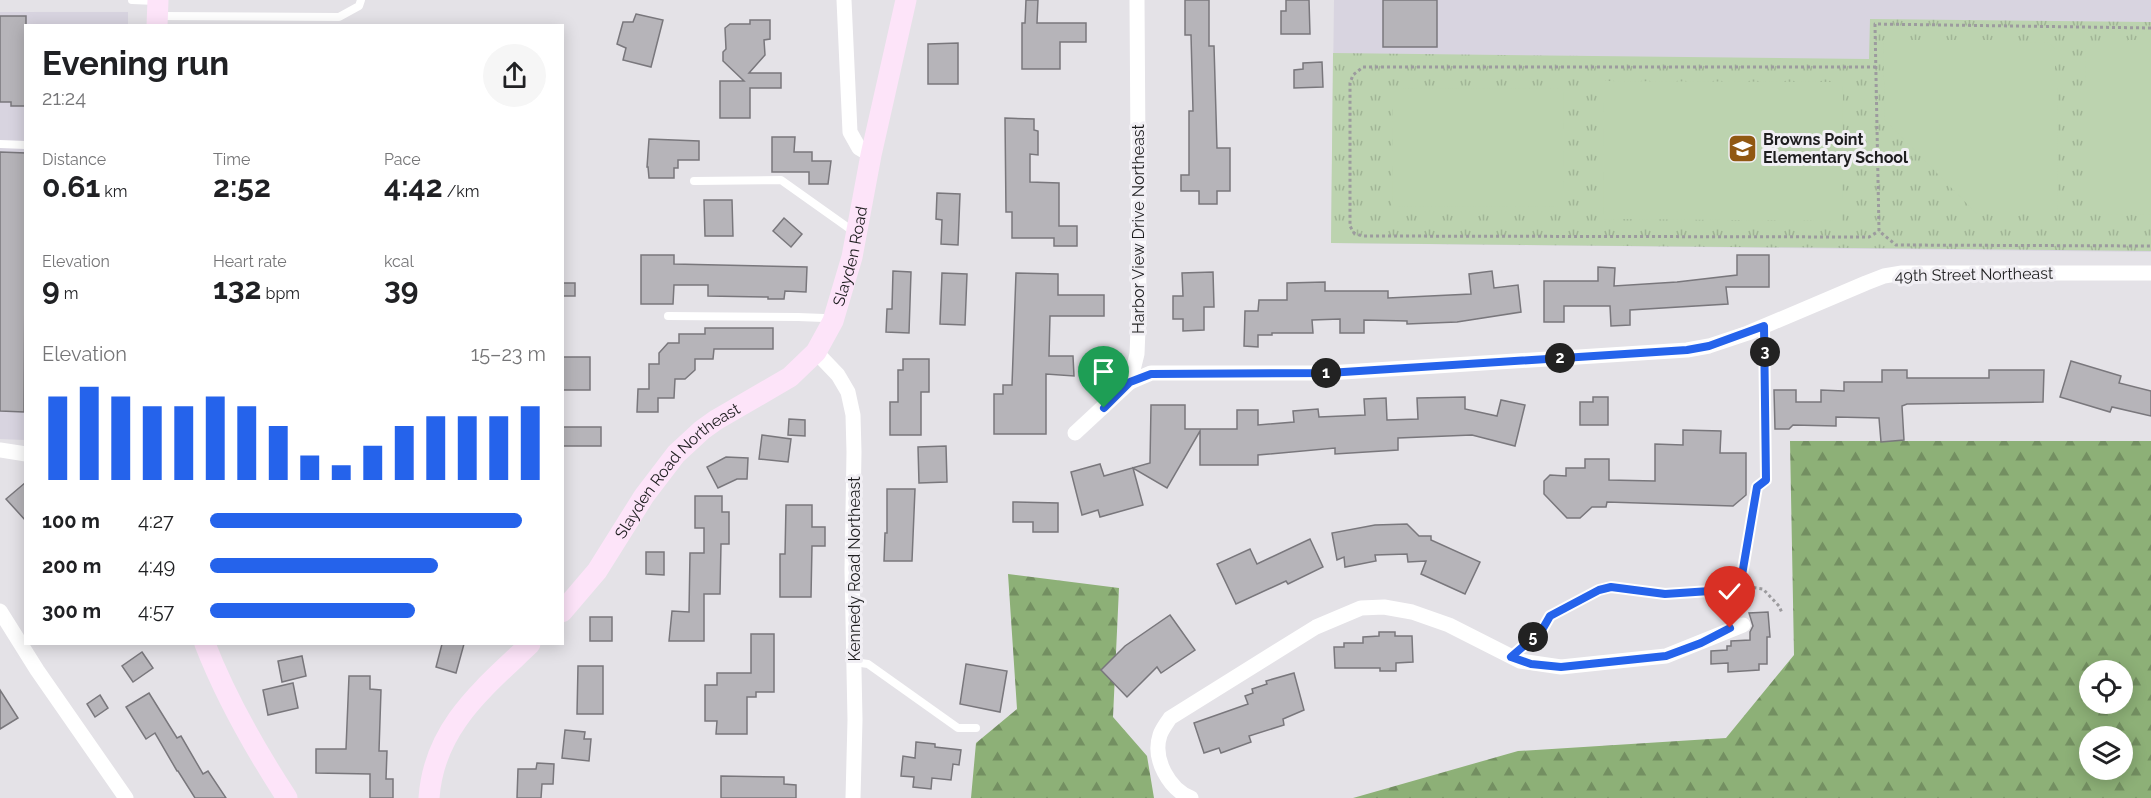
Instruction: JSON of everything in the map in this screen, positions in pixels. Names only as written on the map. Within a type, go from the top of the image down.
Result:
[{"type":"street","points":[[844,0],[850,132],[859,148],[871,155],[906,0]]},
{"type":"street","name":"Harbor View Drive Northeast","points":[[1130,382],[1135,364],[1139,326],[1137,0]]},
{"type":"street","name":"Slayden Road","points":[[816,352],[833,321],[846,280],[871,155]]},
{"type":"street","name":"49th Street Northeast","points":[[1130,382],[1151,374],[1328,373],[1687,350],[1709,346],[1764,326],[1884,276],[1902,273],[2151,273]]},
{"type":"street","name":"Slayden Road Northeast","points":[[564,610],[597,571],[644,496],[676,454],[716,420],[790,377],[816,352]]},
{"type":"street","name":"Kennedy Road Northeast","points":[[816,352],[838,375],[848,392],[853,415],[855,720],[853,798]]},
{"type":"street","points":[[1075,433],[1130,382]]},
{"type":"street","points":[[0,450],[24,453]]},
{"type":"street","points":[[1191,798],[1169,782],[1160,762],[1158,741],[1170,718],[1316,627],[1361,608],[1412,612],[1449,625],[1511,657],[1531,664],[1561,667],[1666,656],[1701,643],[1730,628],[1743,625]]},
{"type":"street","points":[[0,611],[126,798]]},
{"type":"street","points":[[205,645],[248,735],[287,798]]},
{"type":"street","points":[[429,798],[435,763],[450,729],[475,697],[529,645]]},
{"type":"lane","points":[[132,0],[158,11],[339,17],[359,6],[361,0]]},
{"type":"lane","points":[[0,144],[24,145]]},
{"type":"lane","points":[[694,181],[781,180],[850,229],[857,230]]},
{"type":"lane","points":[[668,316],[798,317],[824,318],[833,321]]},
{"type":"lane","points":[[854,662],[868,664],[958,728],[976,728]]},
{"type":"path","points":[[2151,28],[1875,24],[1879,231],[1896,245],[2151,246]]},
{"type":"path","points":[[1876,67],[1363,67],[1353,75],[1350,83],[1350,226],[1354,233],[1362,236],[1869,237],[1879,231]]},
{"type":"path","points":[[1743,586],[1742,575],[1757,487],[1766,480],[1764,326]]},
{"type":"path","points":[[1511,657],[1542,630],[1550,616],[1599,590],[1611,587],[1665,594],[1743,586],[1763,589],[1779,606],[1782,613]]},
{"type":"shaded area","name":"Browns Point Elementary School","points":[[1334,0],[2151,0],[2151,252],[1331,243]]},
{"type":"shaded area","points":[[0,12],[128,12],[128,24],[24,24],[24,440],[0,439]]},
{"type":"green space","name":"Browns Point Elementary School","points":[[1870,19],[2151,22],[2151,251],[1331,243],[1333,53],[1869,59]]},
{"type":"green space","points":[[1883,40],[2013,40],[2014,42],[2049,43],[2055,49],[2055,87],[2058,87],[2057,214],[1977,214],[1885,120]]},
{"type":"green space","points":[[2128,40],[2151,40],[2151,215],[2083,214],[2083,85],[2085,85],[2086,49],[2091,43],[2127,43]]},
{"type":"green space","points":[[1604,81],[1843,82],[1842,221],[1603,219]]},
{"type":"green space","points":[[1393,88],[1564,89],[1563,207],[1392,206]]},
{"type":"green space","points":[[1790,441],[2151,441],[2151,798],[1353,798],[1518,751],[1726,738],[1794,655]]},
{"type":"green space","points":[[1008,574],[1119,588],[1113,717],[1147,756],[1154,798],[971,798],[976,743],[1017,709]]},
{"type":"building","points":[[1026,0],[1038,0],[1037,23],[1086,23],[1086,42],[1060,42],[1060,69],[1022,69],[1022,23],[1025,23]]},
{"type":"building","points":[[1185,0],[1209,0],[1209,46],[1214,46],[1217,148],[1230,148],[1230,191],[1217,191],[1217,204],[1199,204],[1199,191],[1181,191],[1181,175],[1189,175],[1189,111],[1193,111],[1191,35],[1185,35]]},
{"type":"building","points":[[1286,0],[1309,0],[1310,34],[1281,34],[1281,11],[1286,11]]},
{"type":"building","points":[[1383,0],[1437,0],[1437,47],[1383,47]]},
{"type":"building","points":[[636,14],[663,20],[651,67],[623,60],[626,48],[617,44],[623,22],[633,22]]},
{"type":"building","points":[[0,16],[26,16],[26,24],[24,24],[24,106],[11,106],[11,102],[0,102]]},
{"type":"building","points":[[750,20],[770,20],[770,39],[764,40],[765,55],[749,73],[781,73],[781,88],[750,88],[750,118],[720,118],[720,81],[744,81],[723,61],[723,52],[726,49],[725,28],[730,24],[750,24]]},
{"type":"building","points":[[958,43],[958,84],[928,84],[928,44]]},
{"type":"building","points":[[1322,62],[1323,87],[1294,88],[1294,70],[1303,69],[1303,63]]},
{"type":"building","points":[[1005,118],[1034,119],[1034,130],[1038,131],[1038,155],[1030,154],[1030,182],[1059,183],[1059,226],[1077,226],[1077,246],[1054,246],[1054,238],[1012,238],[1012,212],[1006,212]]},
{"type":"building","points":[[772,137],[795,137],[794,152],[812,152],[812,161],[831,161],[828,184],[809,184],[809,172],[772,172]]},
{"type":"building","points":[[649,139],[699,141],[699,160],[678,160],[678,168],[674,168],[674,178],[649,178],[647,167]]},
{"type":"building","points":[[0,152],[24,153],[24,412],[0,411]]},
{"type":"building","points":[[937,193],[960,194],[958,245],[941,244],[942,220],[936,219]]},
{"type":"building","points":[[704,200],[732,200],[733,236],[705,236]]},
{"type":"building","points":[[784,218],[802,234],[791,247],[773,231]]},
{"type":"building","points":[[641,255],[674,255],[674,264],[807,267],[806,292],[785,291],[784,299],[708,296],[708,285],[674,285],[673,304],[641,304]]},
{"type":"building","points":[[1737,255],[1769,255],[1769,287],[1726,287],[1728,304],[1630,310],[1630,325],[1611,326],[1610,306],[1564,306],[1564,322],[1544,322],[1544,281],[1598,281],[1598,267],[1615,268],[1614,286],[1737,275]]},
{"type":"building","points":[[893,271],[911,272],[909,333],[886,332],[887,309],[892,309]]},
{"type":"building","points":[[1492,271],[1494,288],[1518,285],[1521,312],[1457,322],[1407,324],[1407,321],[1364,320],[1364,333],[1340,333],[1340,319],[1312,320],[1313,333],[1258,335],[1258,347],[1244,346],[1245,311],[1258,311],[1259,300],[1287,300],[1287,283],[1325,282],[1325,291],[1388,291],[1388,298],[1471,294],[1469,274]]},
{"type":"building","points":[[1213,272],[1214,307],[1204,307],[1204,330],[1183,331],[1183,319],[1173,319],[1173,296],[1183,296],[1182,273]]},
{"type":"building","points":[[942,273],[967,274],[965,325],[940,324]]},
{"type":"building","points":[[1016,273],[1058,274],[1058,295],[1104,295],[1104,316],[1050,316],[1049,356],[1073,356],[1074,376],[1046,374],[1046,434],[994,434],[994,394],[1003,394],[1003,385],[1012,385]]},
{"type":"building","points":[[564,283],[575,283],[575,296],[564,296]]},
{"type":"building","points":[[705,328],[773,328],[773,349],[714,349],[713,359],[695,359],[695,370],[685,379],[675,379],[674,398],[658,398],[658,412],[637,412],[638,389],[649,389],[649,364],[659,364],[659,353],[668,343],[679,343],[679,334],[705,334]]},
{"type":"building","points":[[564,357],[590,357],[590,390],[564,390]]},
{"type":"building","points":[[903,359],[929,359],[929,392],[921,392],[921,435],[890,435],[890,402],[898,402],[898,370],[903,370]]},
{"type":"building","points":[[2071,361],[2121,376],[2119,383],[2151,391],[2151,416],[2112,407],[2110,412],[2060,397]]},
{"type":"building","points":[[1882,370],[1907,370],[1907,378],[1989,378],[1989,370],[2044,370],[2043,402],[1907,404],[1902,406],[1904,440],[1881,442],[1879,418],[1836,417],[1836,426],[1793,425],[1789,429],[1775,429],[1774,390],[1796,390],[1796,402],[1821,402],[1821,390],[1844,391],[1844,382],[1882,382]]},
{"type":"building","points":[[1465,397],[1465,409],[1497,416],[1501,400],[1525,405],[1515,446],[1472,435],[1398,438],[1398,450],[1335,454],[1335,448],[1258,455],[1258,465],[1200,465],[1200,431],[1167,488],[1133,468],[1143,505],[1100,517],[1098,510],[1082,515],[1071,472],[1100,464],[1104,476],[1150,463],[1151,405],[1185,405],[1185,429],[1237,429],[1237,410],[1258,410],[1258,425],[1294,422],[1293,411],[1318,409],[1319,417],[1365,415],[1364,399],[1386,398],[1387,420],[1418,419],[1417,398]]},
{"type":"building","points":[[1593,397],[1608,397],[1608,425],[1580,425],[1580,402],[1593,402]]},
{"type":"building","points":[[789,419],[805,420],[805,436],[788,435]]},
{"type":"building","points":[[564,427],[601,427],[601,446],[564,446]]},
{"type":"building","points":[[1683,430],[1721,431],[1720,453],[1746,453],[1746,495],[1733,506],[1607,502],[1606,507],[1592,507],[1580,518],[1567,518],[1544,494],[1544,481],[1550,475],[1566,476],[1566,468],[1585,468],[1585,459],[1609,459],[1609,480],[1655,481],[1655,444],[1683,445]]},
{"type":"building","points":[[762,435],[791,439],[788,462],[759,459]]},
{"type":"building","points":[[946,446],[947,482],[919,483],[918,447]]},
{"type":"building","points":[[726,457],[748,458],[747,479],[737,479],[718,488],[707,467]]},
{"type":"building","points":[[24,484],[24,519],[6,499]]},
{"type":"building","points":[[887,489],[915,489],[912,561],[884,561],[885,533],[887,533]]},
{"type":"building","points":[[695,496],[722,496],[722,512],[729,512],[729,544],[721,544],[720,594],[704,594],[704,641],[669,641],[672,611],[689,612],[690,553],[704,553],[704,528],[695,528]]},
{"type":"building","points":[[1013,502],[1058,503],[1058,532],[1033,532],[1033,522],[1013,522]]},
{"type":"building","points":[[786,505],[812,505],[812,527],[825,527],[825,546],[812,546],[811,597],[780,597],[780,554],[785,554]]},
{"type":"building","points":[[1407,524],[1419,536],[1431,536],[1431,540],[1480,562],[1465,594],[1421,574],[1426,561],[1408,562],[1407,554],[1375,555],[1376,561],[1345,567],[1344,557],[1337,560],[1332,533],[1375,525]]},
{"type":"building","points":[[1310,539],[1323,567],[1288,584],[1286,581],[1236,604],[1217,564],[1250,549],[1257,564]]},
{"type":"building","points":[[646,552],[664,552],[664,575],[646,574]]},
{"type":"building","points":[[1768,612],[1770,637],[1767,637],[1767,664],[1759,664],[1759,670],[1728,672],[1728,663],[1711,664],[1711,651],[1727,650],[1727,646],[1731,646],[1731,641],[1750,640],[1753,626],[1749,613]]},
{"type":"building","points":[[1170,615],[1195,650],[1161,673],[1157,667],[1127,697],[1101,670],[1125,646]]},
{"type":"building","points":[[590,617],[612,617],[612,641],[590,641]]},
{"type":"building","points":[[1379,632],[1395,632],[1395,636],[1412,636],[1413,662],[1396,663],[1396,671],[1380,671],[1380,668],[1335,668],[1334,647],[1344,647],[1344,643],[1363,643],[1363,637],[1379,636]]},
{"type":"building","points":[[751,634],[774,634],[774,692],[756,692],[756,697],[747,697],[747,734],[716,734],[717,721],[705,721],[705,685],[717,685],[717,673],[751,673]]},
{"type":"building","points":[[442,645],[464,645],[456,673],[436,667]]},
{"type":"building","points":[[142,652],[153,668],[133,682],[122,666]]},
{"type":"building","points":[[302,656],[306,676],[282,682],[278,661]]},
{"type":"building","points":[[966,664],[1007,671],[1000,712],[960,704]]},
{"type":"building","points":[[578,666],[603,666],[603,714],[577,714]]},
{"type":"building","points":[[1294,673],[1304,710],[1283,719],[1284,725],[1249,736],[1251,742],[1221,753],[1219,748],[1204,753],[1194,723],[1248,704],[1245,696],[1253,693],[1252,689],[1267,684],[1266,681]]},
{"type":"building","points":[[349,676],[370,676],[370,689],[381,690],[379,751],[387,751],[386,779],[393,779],[393,798],[370,798],[370,774],[316,773],[316,749],[346,749]]},
{"type":"building","points":[[293,683],[298,708],[268,715],[263,690]]},
{"type":"building","points":[[0,690],[18,718],[0,729]]},
{"type":"building","points":[[149,693],[177,738],[181,736],[203,774],[208,771],[226,798],[195,798],[155,733],[146,739],[126,707]]},
{"type":"building","points":[[100,695],[108,708],[95,717],[87,704]]},
{"type":"building","points":[[565,730],[585,732],[584,739],[591,739],[589,761],[562,758]]},
{"type":"building","points":[[916,742],[961,750],[959,765],[953,764],[951,780],[932,778],[931,789],[913,787],[914,777],[901,776],[903,756],[915,758]]},
{"type":"building","points":[[537,763],[554,764],[553,784],[542,784],[541,798],[517,798],[518,769],[536,769]]},
{"type":"building","points":[[721,776],[784,777],[784,784],[796,785],[796,798],[721,798]]},
{"type":"place","name":"Browns Point Elementary School","points":[[1742,148]]},
{"type":"route","points":[[1104,408],[1130,382],[1151,374],[1328,373],[1687,350],[1729,340],[1764,326],[1766,480],[1757,487],[1742,575],[1743,586],[1665,594],[1611,587],[1599,590],[1550,616],[1542,630],[1511,657],[1531,664],[1561,667],[1666,656],[1701,643],[1730,628]]}]
